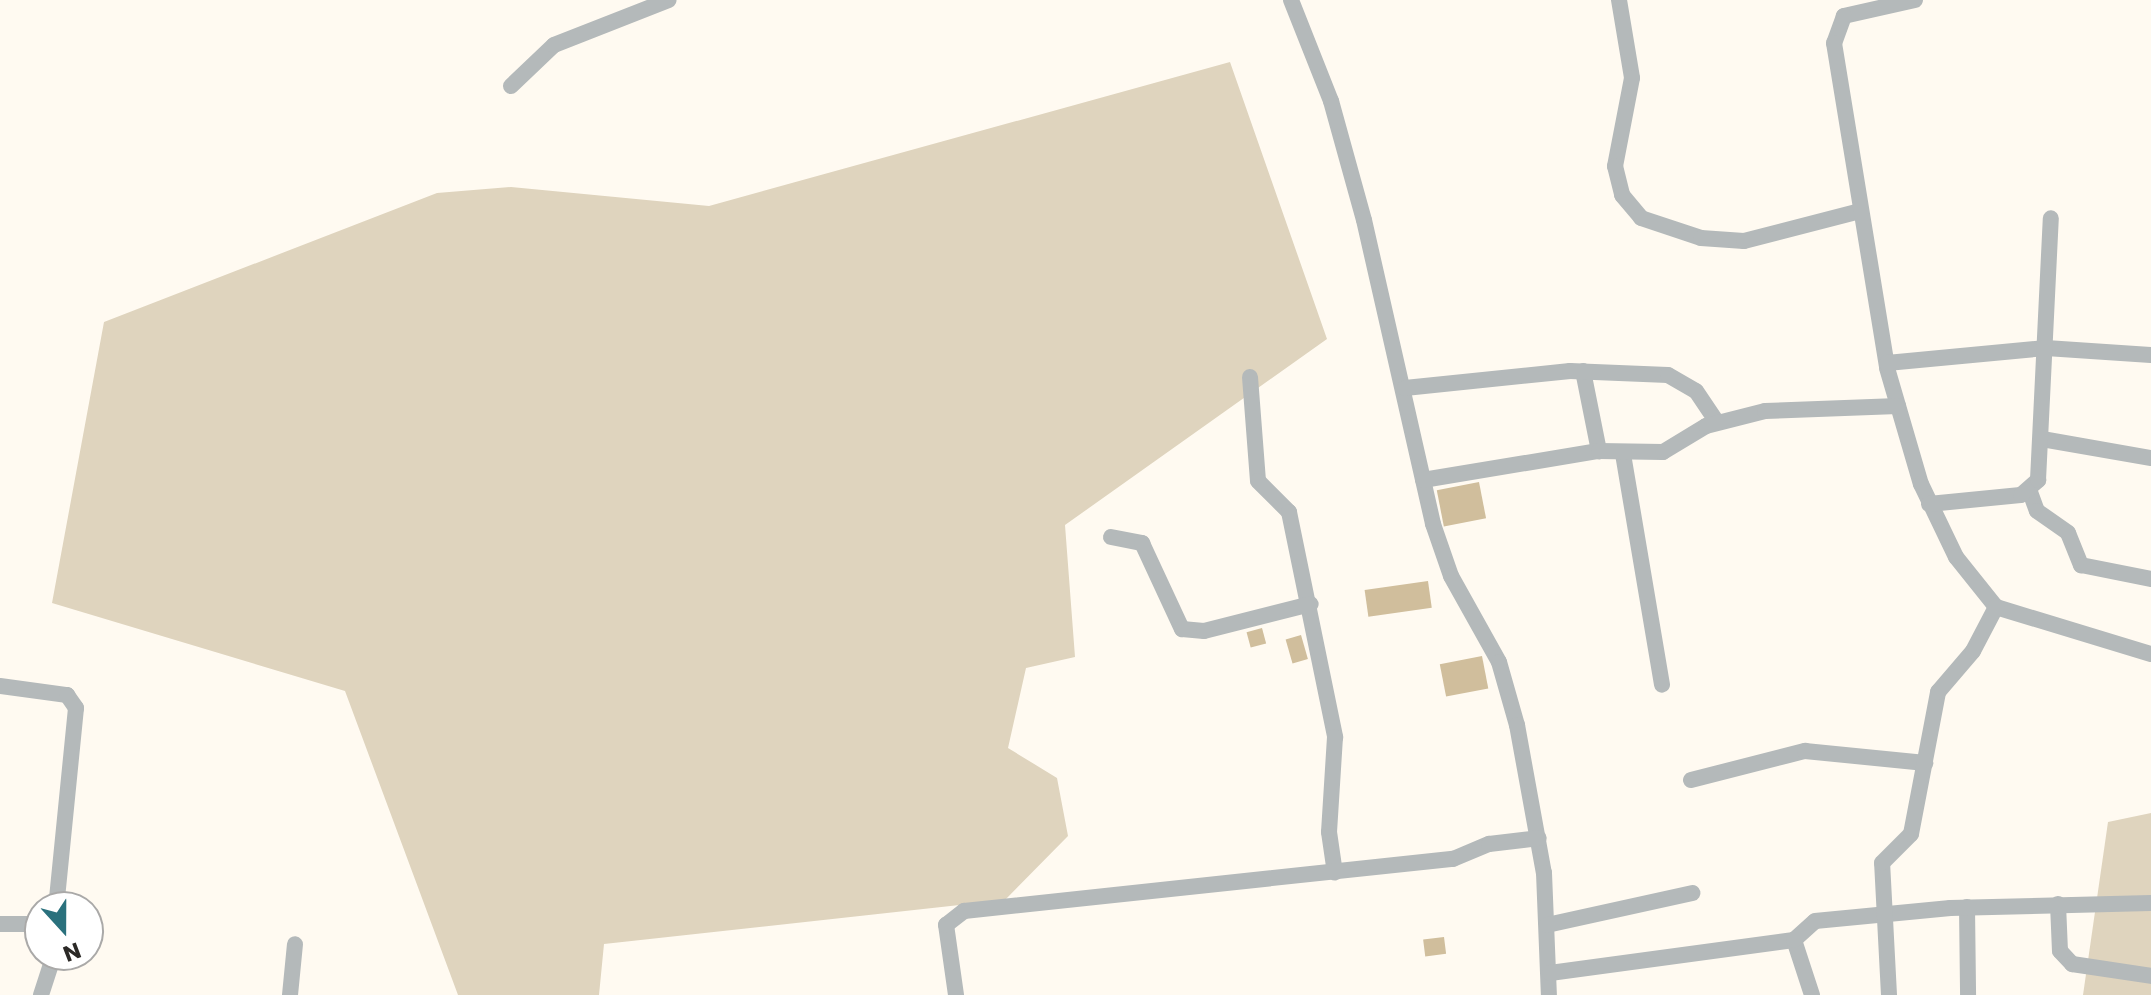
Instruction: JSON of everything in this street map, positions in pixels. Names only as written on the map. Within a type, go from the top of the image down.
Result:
[{"type":"street","points":[[511,86],[554,45],[669,0]]},
{"type":"street","points":[[1291,0],[1331,101],[1405,388],[1423,480],[1451,576],[1499,662],[1539,838],[1547,925],[1549,995]]},
{"type":"street","points":[[1619,0],[1632,78],[1615,166],[1622,195],[1641,218],[1701,238],[1744,241],[1860,211]]},
{"type":"street","points":[[1915,0],[1837,21],[1836,69],[1887,363],[1929,504],[1956,557],[1996,607],[2151,654]]},
{"type":"street","points":[[1929,504],[2030,492],[2038,480],[2051,218]]},
{"type":"street","points":[[1887,363],[2046,348],[2151,355]]},
{"type":"street","points":[[1405,388],[1583,371],[1676,377],[1717,422]]},
{"type":"street","points":[[1583,371],[1599,451]]},
{"type":"street","points":[[1250,377],[1258,481],[1275,491],[1289,512],[1311,604],[1336,748],[1330,788],[1335,873]]},
{"type":"street","points":[[1423,480],[1599,451],[1623,454],[1676,448],[1717,422],[1784,409],[1898,406]]},
{"type":"street","points":[[2042,439],[2151,458]]},
{"type":"street","points":[[1623,454],[1662,685]]},
{"type":"street","points":[[2030,492],[2037,511],[2063,526],[2081,565],[2151,579]]},
{"type":"street","points":[[1111,537],[1142,543],[1182,629],[1204,631],[1311,604]]},
{"type":"street","points":[[1889,995],[1880,913],[1882,863],[1911,834],[1938,692],[1973,651],[1996,607]]},
{"type":"street","points":[[0,686],[67,695],[76,708],[58,891]]},
{"type":"street","points":[[1691,780],[1805,751],[1925,763]]},
{"type":"street","points":[[956,995],[946,925],[957,913],[1453,859],[1489,844],[1539,838]]},
{"type":"street","points":[[1547,925],[1693,893]]},
{"type":"street","points":[[1550,973],[1794,940],[1815,921],[1880,913],[1967,907],[2151,903]]},
{"type":"street","points":[[2058,904],[2060,951],[2072,964],[2151,976]]},
{"type":"street","points":[[1967,907],[1968,995]]},
{"type":"street","points":[[0,924],[24,924]]},
{"type":"street","points":[[1794,940],[1812,995]]},
{"type":"street","points":[[290,995],[295,944]]},
{"type":"street","points":[[41,995],[49,971]]},
{"type":"shaded area","points":[[1230,62],[1327,339],[1065,525],[1075,657],[1026,668],[1008,748],[1057,778],[1068,836],[1005,900],[604,944],[599,995],[458,995],[345,691],[52,603],[104,322],[437,193],[511,187],[709,206]]},
{"type":"shaded area","points":[[2151,813],[2151,995],[2083,995],[2108,822]]},
{"type":"building","points":[[1479,482],[1486,518],[1444,527],[1437,490]]},
{"type":"building","points":[[1428,581],[1432,608],[1368,617],[1365,590]]},
{"type":"building","points":[[1262,628],[1266,643],[1251,648],[1247,632]]},
{"type":"building","points":[[1301,635],[1308,659],[1293,663],[1286,639]]},
{"type":"building","points":[[1482,656],[1488,688],[1446,697],[1440,664]]},
{"type":"building","points":[[1444,937],[1446,954],[1425,956],[1423,940]]}]
